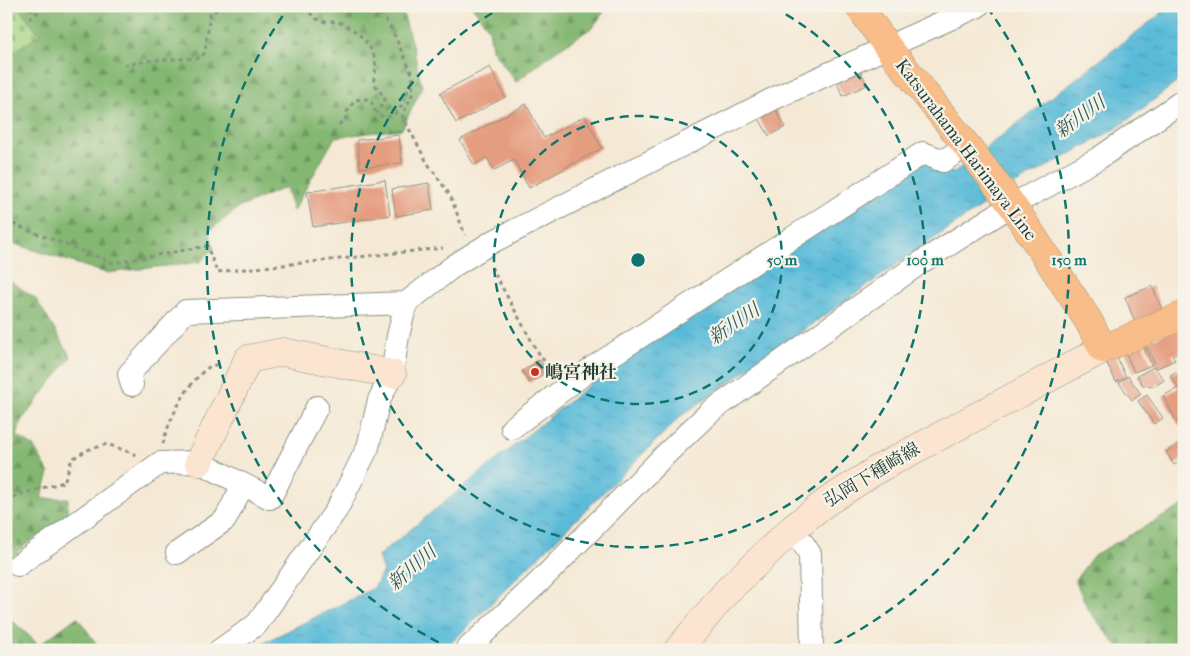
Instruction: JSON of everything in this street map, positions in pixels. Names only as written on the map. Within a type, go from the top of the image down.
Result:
[{"type":"main road","name":"Katsurahama Harimaya Line","points":[[859,6],[887,46],[1009,202],[1088,320],[1103,348]]},
{"type":"main road","points":[[1103,348],[1184,315]]},
{"type":"main road","name":"弘岡下種崎線","points":[[678,650],[727,591],[793,528],[825,503],[878,469],[1103,348]]},
{"type":"main road","points":[[199,462],[248,359],[283,352],[392,374]]},
{"type":"street","points":[[132,385],[129,374],[186,311],[406,304],[455,265],[477,252],[774,98],[978,6]]},
{"type":"street","points":[[466,650],[539,582],[710,412],[1009,202],[1099,158],[1184,100]]},
{"type":"street","points":[[512,428],[592,368],[924,153],[943,160],[970,150]]},
{"type":"street","points":[[220,650],[257,624],[337,509],[368,447],[379,400],[392,374],[398,336],[406,304]]},
{"type":"street","points":[[18,565],[160,463],[199,462],[270,498],[317,407]]},
{"type":"street","points":[[177,553],[225,520],[243,485]]},
{"type":"street","points":[[793,528],[810,554],[812,650]]},
{"type":"path","points":[[29,19],[46,6]]},
{"type":"path","points":[[124,65],[154,60],[201,58],[205,52],[210,13],[227,6]]},
{"type":"path","points":[[305,6],[310,14],[322,21],[336,22],[351,29],[372,48],[376,62],[376,74],[373,82],[385,99],[377,114]]},
{"type":"path","points":[[377,6],[392,30],[413,76],[412,95],[402,116],[428,164],[450,195],[477,252],[536,349],[564,390]]},
{"type":"path","points":[[339,125],[346,118],[345,115],[355,100],[365,98],[370,100],[377,114],[383,117],[391,116],[399,111],[413,76]]},
{"type":"path","points":[[6,220],[113,263],[207,246],[217,272],[463,245],[477,252]]},
{"type":"path","points":[[6,502],[17,494],[64,482],[72,459],[87,450],[107,444],[160,463],[163,441],[189,385],[210,366],[248,359]]},
{"type":"green space","points":[[6,6],[401,6],[422,87],[402,129],[335,137],[293,211],[286,187],[238,208],[209,231],[214,248],[200,262],[106,273],[6,241]]},
{"type":"green space","points":[[18,6],[40,35],[7,56],[6,15]]},
{"type":"green space","points":[[472,6],[608,6],[593,27],[554,52],[516,82],[492,49],[489,29]]},
{"type":"green space","points":[[6,278],[36,299],[71,357],[21,421],[17,436],[33,446],[49,473],[41,499],[68,498],[67,519],[29,542],[6,563]]},
{"type":"green space","points":[[1184,505],[1184,650],[1120,650],[1088,609],[1075,580],[1094,555]]},
{"type":"green space","points":[[6,615],[39,645],[77,617],[101,650],[6,650]]},
{"type":"water","name":"新川川","points":[[1168,6],[1184,6],[1184,76],[1181,79],[1117,128],[1012,186],[946,230],[681,416],[444,650],[249,650],[374,588],[383,571],[378,556],[625,356],[926,161],[953,173],[1159,15]]},
{"type":"building","points":[[490,67],[505,97],[456,123],[440,93]]},
{"type":"building","points":[[860,70],[867,85],[843,96],[836,81]]},
{"type":"building","points":[[526,104],[544,138],[585,116],[602,148],[529,188],[514,160],[494,170],[487,158],[474,165],[460,140]]},
{"type":"building","points":[[774,106],[785,127],[769,136],[757,115]]},
{"type":"building","points":[[399,135],[402,163],[360,168],[357,140]]},
{"type":"building","points":[[385,180],[390,215],[313,227],[307,192]]},
{"type":"building","points":[[429,183],[433,210],[396,216],[392,189]]},
{"type":"building","points":[[1152,286],[1165,316],[1137,327],[1125,297]]},
{"type":"building","points":[[1181,326],[1184,332],[1184,350],[1172,355],[1175,360],[1157,368],[1145,343]]},
{"type":"building","points":[[1143,344],[1152,365],[1134,372],[1125,351]]},
{"type":"building","points":[[1115,354],[1126,377],[1116,382],[1105,359]]},
{"type":"building","name":"嶋宮神社","points":[[540,360],[547,372],[529,383],[522,371]]},
{"type":"building","points":[[1154,367],[1164,380],[1155,386],[1143,385],[1137,376]]},
{"type":"building","points":[[1184,367],[1184,424],[1179,426],[1163,396],[1178,388],[1170,375]]},
{"type":"building","points":[[1128,376],[1141,394],[1132,400],[1119,383]]},
{"type":"building","points":[[1147,395],[1163,418],[1154,424],[1138,401]]},
{"type":"building","points":[[1184,440],[1184,458],[1174,465],[1166,452]]},
{"type":"place","name":"嶋宮神社","points":[[535,372]]}]
